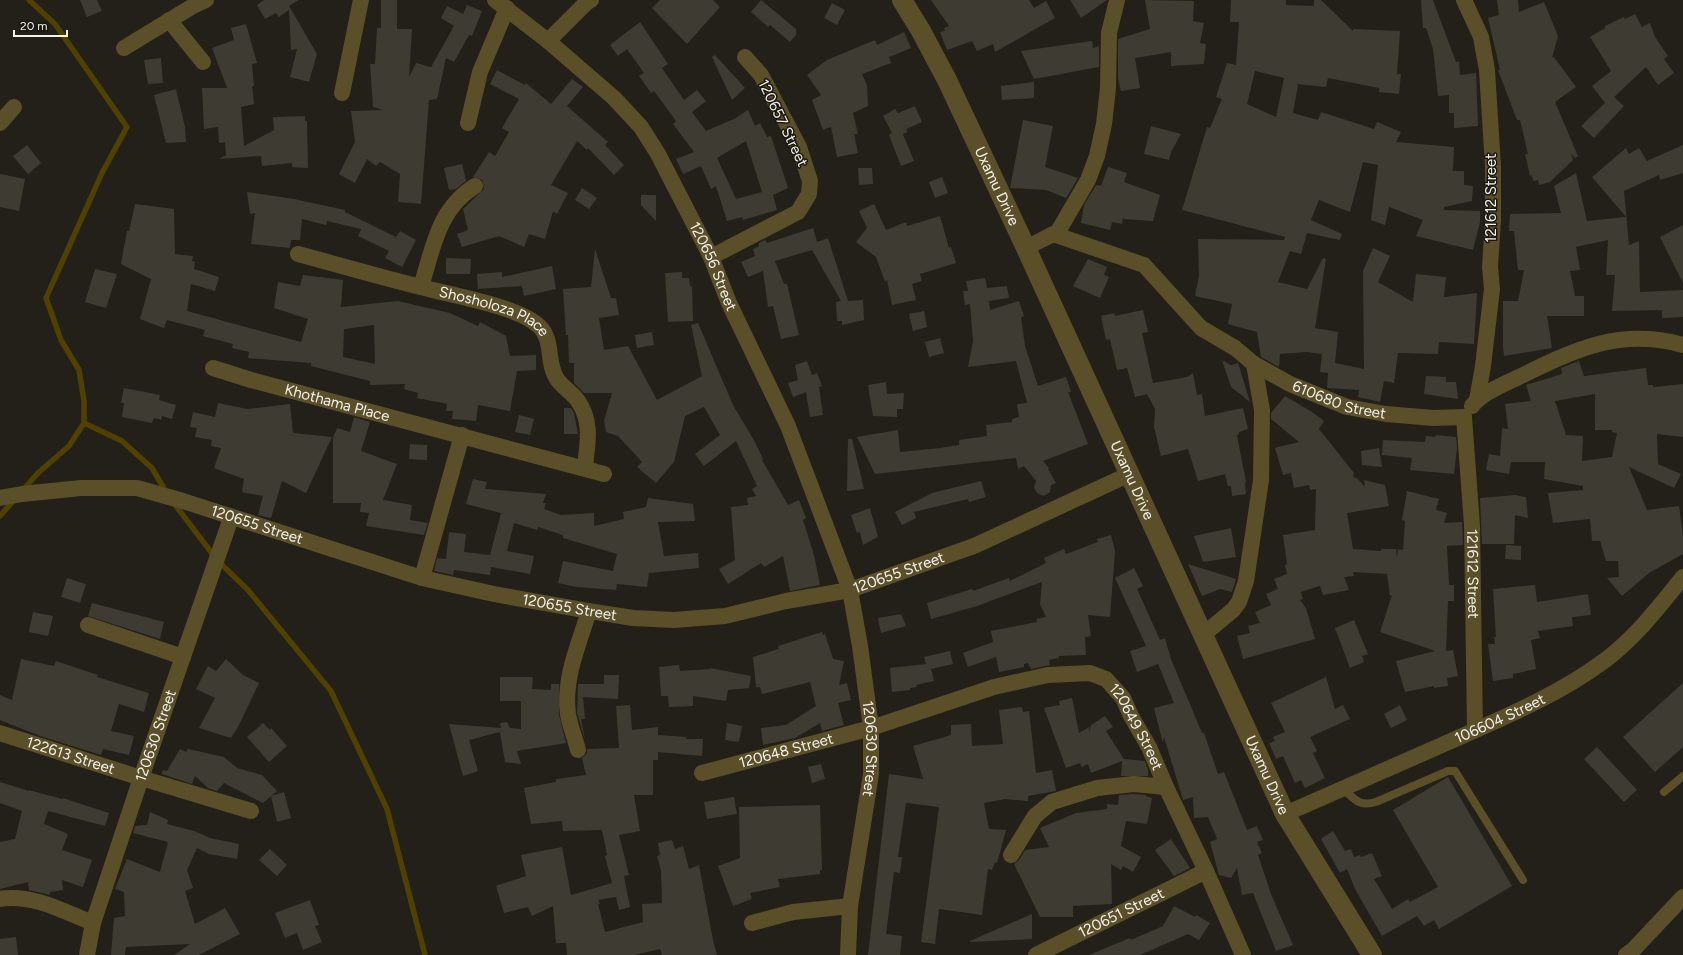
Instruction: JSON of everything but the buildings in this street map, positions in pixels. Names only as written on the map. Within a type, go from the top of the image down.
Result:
[{"type":"street","points":[[124,48],[206,0]]},
{"type":"street","points":[[342,92],[361,0]]},
{"type":"street","points":[[548,41],[590,0]]},
{"type":"street","name":"Uxamu Drive","points":[[902,0],[921,31],[947,80],[1204,634],[1285,814],[1372,955]]},
{"type":"street","points":[[1026,248],[1053,234],[1056,235],[1088,180],[1097,156],[1104,124],[1108,88],[1109,33],[1117,0]]},
{"type":"street","name":"121612 Street","points":[[1464,0],[1481,37],[1486,70],[1493,167],[1493,220],[1490,267],[1492,289],[1483,366],[1477,400]]},
{"type":"street","points":[[468,122],[480,72],[501,4]]},
{"type":"street","name":"120656 Street","points":[[501,4],[548,41],[614,98],[641,127],[680,195],[711,257],[729,303],[788,426],[850,590]]},
{"type":"street","points":[[170,20],[203,62]]},
{"type":"street","name":"120657 Street","points":[[711,257],[798,212],[809,194],[810,182],[799,147],[761,75],[745,57]]},
{"type":"street","points":[[0,123],[14,107]]},
{"type":"street","points":[[421,287],[446,213],[462,194],[476,186]]},
{"type":"street","name":"610680 Street","points":[[1056,235],[1144,265],[1201,328],[1235,348],[1254,364],[1290,384],[1347,407],[1386,414],[1433,418],[1464,417]]},
{"type":"street","name":"Shosholoza Place","points":[[298,254],[492,305],[526,317],[538,325],[544,333],[550,350],[553,370],[557,379],[576,398],[584,413],[589,430],[585,468]]},
{"type":"street","points":[[1464,417],[1477,400],[1562,356],[1604,341],[1627,338],[1650,338],[1683,346]]},
{"type":"street","points":[[1204,634],[1233,610],[1240,602],[1246,582],[1262,480],[1262,410],[1254,364]]},
{"type":"street","name":"Khothama Place","points":[[213,368],[251,380],[604,474]]},
{"type":"street","name":"121612 Street","points":[[1464,417],[1472,532],[1476,730]]},
{"type":"street","points":[[422,578],[462,435]]},
{"type":"street","name":"120655 Street","points":[[0,498],[22,494],[81,488],[137,488],[184,501],[231,518],[422,578],[494,594],[589,611],[633,618],[674,620],[725,616],[786,601],[850,590],[974,546],[1130,474]]},
{"type":"street","name":"120630 Street","points":[[87,955],[93,923],[141,778],[231,518]]},
{"type":"street","name":"106604 Street","points":[[1285,814],[1476,730],[1574,681],[1605,660],[1635,634],[1682,582]]},
{"type":"street","name":"120630 Street","points":[[848,955],[850,906],[871,774],[871,728],[860,646],[850,590]]},
{"type":"street","points":[[578,750],[568,714],[567,694],[570,674],[589,611]]},
{"type":"street","points":[[88,625],[182,658]]},
{"type":"street","name":"120649 Street","points":[[871,728],[994,687],[1048,675],[1090,673],[1106,679],[1124,698],[1131,716],[1149,746],[1166,787],[1206,871],[1243,955]]},
{"type":"street","name":"120648 Street","points":[[702,773],[871,728]]},
{"type":"street","name":"122613 Street","points":[[0,733],[251,811]]},
{"type":"street","points":[[1011,855],[1035,816],[1052,802],[1097,788],[1134,784],[1166,787]]},
{"type":"street","name":"120651 Street","points":[[1036,955],[1206,871]]},
{"type":"street","points":[[1632,953],[1683,897]]},
{"type":"street","points":[[0,898],[19,898],[33,901],[93,923]]},
{"type":"street","points":[[752,923],[793,912],[850,906]]},
{"type":"lane","points":[[1343,789],[1361,804],[1365,805],[1376,802],[1448,772],[1456,771],[1523,880]]},
{"type":"lane","points":[[1664,792],[1683,776]]},
{"type":"waterway","points":[[23,490],[38,473],[69,446],[84,423],[84,401],[79,370],[61,340],[46,298],[102,173],[127,127],[55,24],[29,0]]},
{"type":"waterway","points":[[84,423],[122,441],[152,468],[166,492]]},
{"type":"waterway","points":[[0,516],[14,500]]},
{"type":"waterway","points":[[173,502],[217,560],[248,590],[331,691],[387,809],[425,955]]}]
